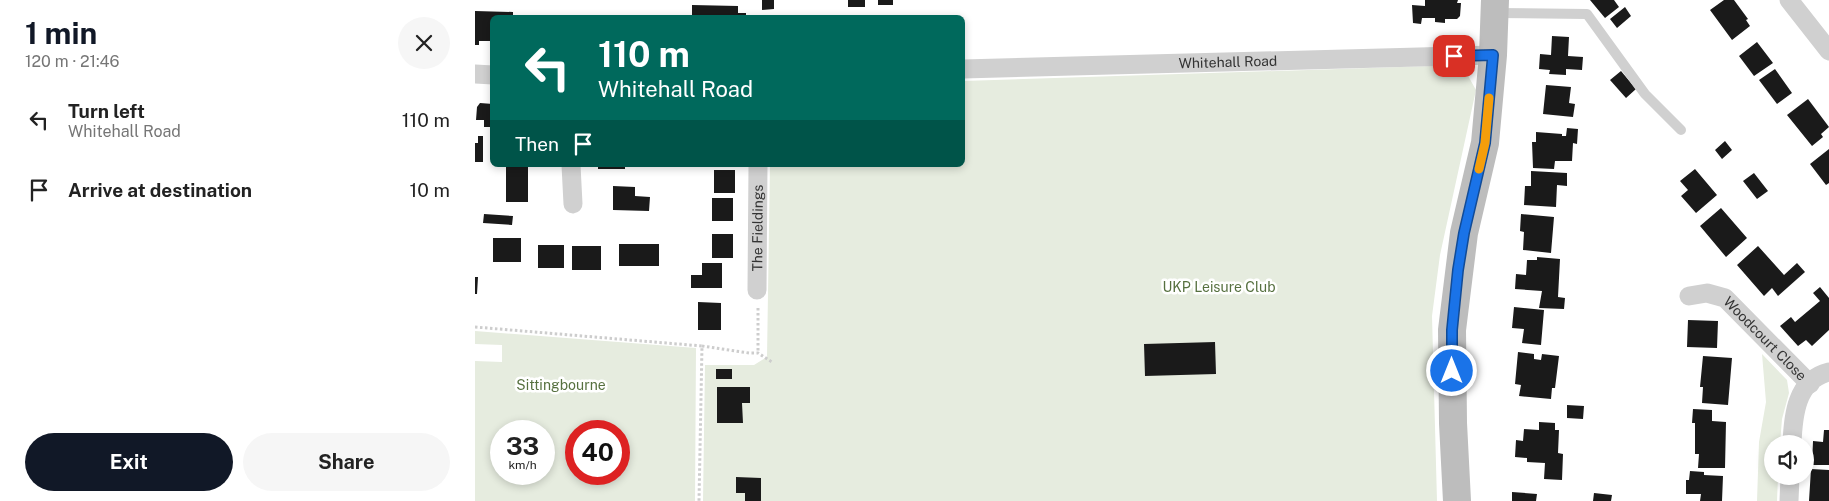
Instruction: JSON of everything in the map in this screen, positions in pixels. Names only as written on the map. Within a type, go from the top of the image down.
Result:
[{"type":"street","points":[[1789,0],[1829,50]]},
{"type":"street","points":[[1457,501],[1453,423],[1452,330],[1464,233],[1485,143],[1493,55],[1494,6]]},
{"type":"street","name":"Whitehall Road","points":[[965,69],[1493,55]]},
{"type":"street","points":[[475,74],[490,74]]},
{"type":"street","points":[[571,167],[573,204]]},
{"type":"street","name":"The Fieldings","points":[[757,290],[758,167]]},
{"type":"street","name":"Woodcourt Close","points":[[1689,296],[1707,293],[1725,298],[1810,384]]},
{"type":"street","name":"Woodcourt Close","points":[[1793,435],[1796,405],[1800,393],[1822,374],[1829,372]]},
{"type":"street","points":[[1789,501],[1790,485]]},
{"type":"lane","points":[[1494,6],[1587,14],[1645,94],[1681,130]]},
{"type":"path","points":[[757,290],[759,353]]},
{"type":"path","points":[[475,327],[702,346],[759,353],[773,362]]},
{"type":"path","points":[[699,501],[702,346]]},
{"type":"green space","name":"UKP Leisure Club","points":[[1462,65],[1476,90],[1440,255],[1432,316],[1437,501],[703,501],[705,365],[754,365],[767,357],[770,167],[965,167],[965,81]]},
{"type":"green space","name":"Sittingbourne","points":[[475,331],[696,348],[695,501],[475,501],[475,361],[502,362],[502,345],[475,344]]},
{"type":"green space","points":[[1762,354],[1787,380],[1789,393],[1782,419],[1781,435],[1764,435],[1764,485],[1778,485],[1777,501],[1757,501],[1759,442],[1766,402]]},
{"type":"building","points":[[762,0],[774,0],[774,9],[762,10]]},
{"type":"building","points":[[848,0],[865,0],[865,7],[848,7]]},
{"type":"building","points":[[878,0],[893,0],[893,5],[878,5]]},
{"type":"building","points":[[1425,0],[1458,0],[1457,3],[1461,3],[1460,16],[1457,19],[1445,19],[1445,23],[1435,22],[1435,18],[1422,18],[1421,24],[1413,23],[1412,5],[1425,6]]},
{"type":"building","points":[[1590,0],[1614,0],[1619,7],[1605,18]]},
{"type":"building","points":[[1724,0],[1734,0],[1748,19],[1746,20],[1750,26],[1732,40],[1710,10]]},
{"type":"building","points":[[692,5],[738,6],[738,13],[746,13],[746,15],[692,15]]},
{"type":"building","points":[[1625,7],[1631,16],[1617,28],[1610,19]]},
{"type":"building","points":[[475,11],[513,12],[513,15],[490,15],[490,41],[479,41],[479,45],[475,45]]},
{"type":"building","points":[[1552,36],[1569,37],[1568,56],[1583,57],[1582,70],[1566,69],[1566,75],[1549,74],[1550,70],[1539,69],[1540,54],[1551,55]]},
{"type":"building","points":[[1757,42],[1773,63],[1754,76],[1739,56]]},
{"type":"building","points":[[1775,69],[1792,93],[1777,104],[1759,80]]},
{"type":"building","points":[[1621,71],[1636,89],[1626,98],[1610,80]]},
{"type":"building","points":[[1546,85],[1571,87],[1569,103],[1575,104],[1573,117],[1543,114]]},
{"type":"building","points":[[1808,99],[1829,127],[1821,134],[1823,137],[1812,146],[1787,115]]},
{"type":"building","points":[[480,103],[490,104],[490,127],[484,127],[484,120],[476,120],[477,107]]},
{"type":"building","points":[[1567,128],[1578,129],[1577,144],[1573,143],[1572,161],[1555,161],[1554,169],[1533,168],[1532,142],[1536,142],[1536,132],[1566,136]]},
{"type":"building","points":[[478,136],[483,136],[483,162],[475,162],[475,143],[478,143]]},
{"type":"building","points":[[1725,141],[1732,150],[1722,159],[1715,150]]},
{"type":"building","points":[[1829,149],[1829,183],[1826,185],[1810,164]]},
{"type":"building","points":[[506,167],[528,167],[528,202],[506,202]]},
{"type":"building","points":[[598,167],[625,167],[625,169],[598,169]]},
{"type":"building","points":[[1695,169],[1717,195],[1696,213],[1681,196],[1688,190],[1680,181]]},
{"type":"building","points":[[714,170],[735,170],[735,193],[714,193]]},
{"type":"building","points":[[1531,171],[1567,173],[1567,186],[1557,185],[1556,207],[1524,205],[1525,186],[1531,186]]},
{"type":"building","points":[[1754,173],[1768,191],[1757,199],[1743,181]]},
{"type":"building","points":[[613,186],[635,187],[635,196],[650,197],[649,211],[613,210]]},
{"type":"building","points":[[712,198],[733,198],[733,221],[712,221]]},
{"type":"building","points":[[1721,208],[1747,238],[1726,257],[1700,226]]},
{"type":"building","points":[[484,214],[513,216],[512,225],[483,223]]},
{"type":"building","points":[[1521,214],[1554,217],[1551,253],[1523,250],[1524,232],[1520,231]]},
{"type":"building","points":[[712,234],[733,234],[733,258],[712,258]]},
{"type":"building","points":[[493,238],[521,238],[521,262],[493,262]]},
{"type":"building","points":[[619,244],[659,244],[659,266],[619,266]]},
{"type":"building","points":[[538,245],[564,245],[564,268],[538,268]]},
{"type":"building","points":[[572,246],[601,246],[601,270],[572,270]]},
{"type":"building","points":[[1758,246],[1784,275],[1797,263],[1805,272],[1778,296],[1772,288],[1764,296],[1737,265]]},
{"type":"building","points":[[1537,257],[1560,259],[1558,297],[1565,298],[1564,309],[1539,308],[1542,291],[1515,289],[1516,274],[1526,275],[1527,260],[1537,260]]},
{"type":"building","points":[[702,263],[722,263],[722,288],[691,288],[691,275],[702,275]]},
{"type":"building","points":[[475,277],[478,277],[477,294],[475,294]]},
{"type":"building","points":[[1820,287],[1829,298],[1829,330],[1812,346],[1806,340],[1798,346],[1780,326],[1791,317],[1795,322],[1820,301],[1813,293]]},
{"type":"building","points":[[698,302],[721,303],[721,330],[698,330]]},
{"type":"building","points":[[1514,307],[1544,310],[1541,345],[1522,343],[1524,329],[1512,328]]},
{"type":"building","points":[[1688,320],[1718,321],[1717,348],[1687,347]]},
{"type":"building","points":[[1215,342],[1216,374],[1145,376],[1144,344]]},
{"type":"building","points":[[1518,352],[1534,354],[1534,359],[1541,360],[1542,354],[1559,356],[1555,388],[1552,388],[1551,399],[1519,396],[1521,385],[1515,384]]},
{"type":"building","points":[[1703,356],[1732,358],[1728,405],[1702,403],[1703,387],[1700,387]]},
{"type":"building","points":[[716,369],[732,369],[732,379],[716,379]]},
{"type":"building","points":[[717,387],[750,387],[750,403],[742,403],[743,423],[717,423]]},
{"type":"building","points":[[1567,405],[1584,406],[1583,419],[1567,418]]},
{"type":"building","points":[[1693,409],[1712,410],[1712,421],[1726,422],[1725,468],[1698,468],[1699,454],[1695,454],[1695,423],[1692,423]]},
{"type":"building","points":[[1539,422],[1555,423],[1555,430],[1559,430],[1558,453],[1563,454],[1562,480],[1544,479],[1545,463],[1527,462],[1527,458],[1515,457],[1516,440],[1523,441],[1524,429],[1539,430]]},
{"type":"building","points":[[1824,430],[1829,430],[1829,465],[1814,465],[1814,441],[1823,442]]},
{"type":"building","points":[[1814,469],[1829,470],[1829,501],[1809,501],[1810,485],[1814,485]]},
{"type":"building","points":[[1690,471],[1704,472],[1704,475],[1723,476],[1722,501],[1700,501],[1701,494],[1686,494],[1686,480],[1689,480]]},
{"type":"building","points":[[736,477],[761,478],[761,501],[745,501],[745,493],[736,493]]},
{"type":"building","points":[[1512,492],[1537,494],[1536,501],[1512,501]]},
{"type":"building","points":[[1594,493],[1612,495],[1611,501],[1593,501]]},
{"type":"slow traffic","points":[[1479,169],[1485,143],[1489,98]]},
{"type":"route","points":[[1452,371],[1452,330],[1458,270],[1464,233],[1485,143],[1493,55],[1454,56]]}]
